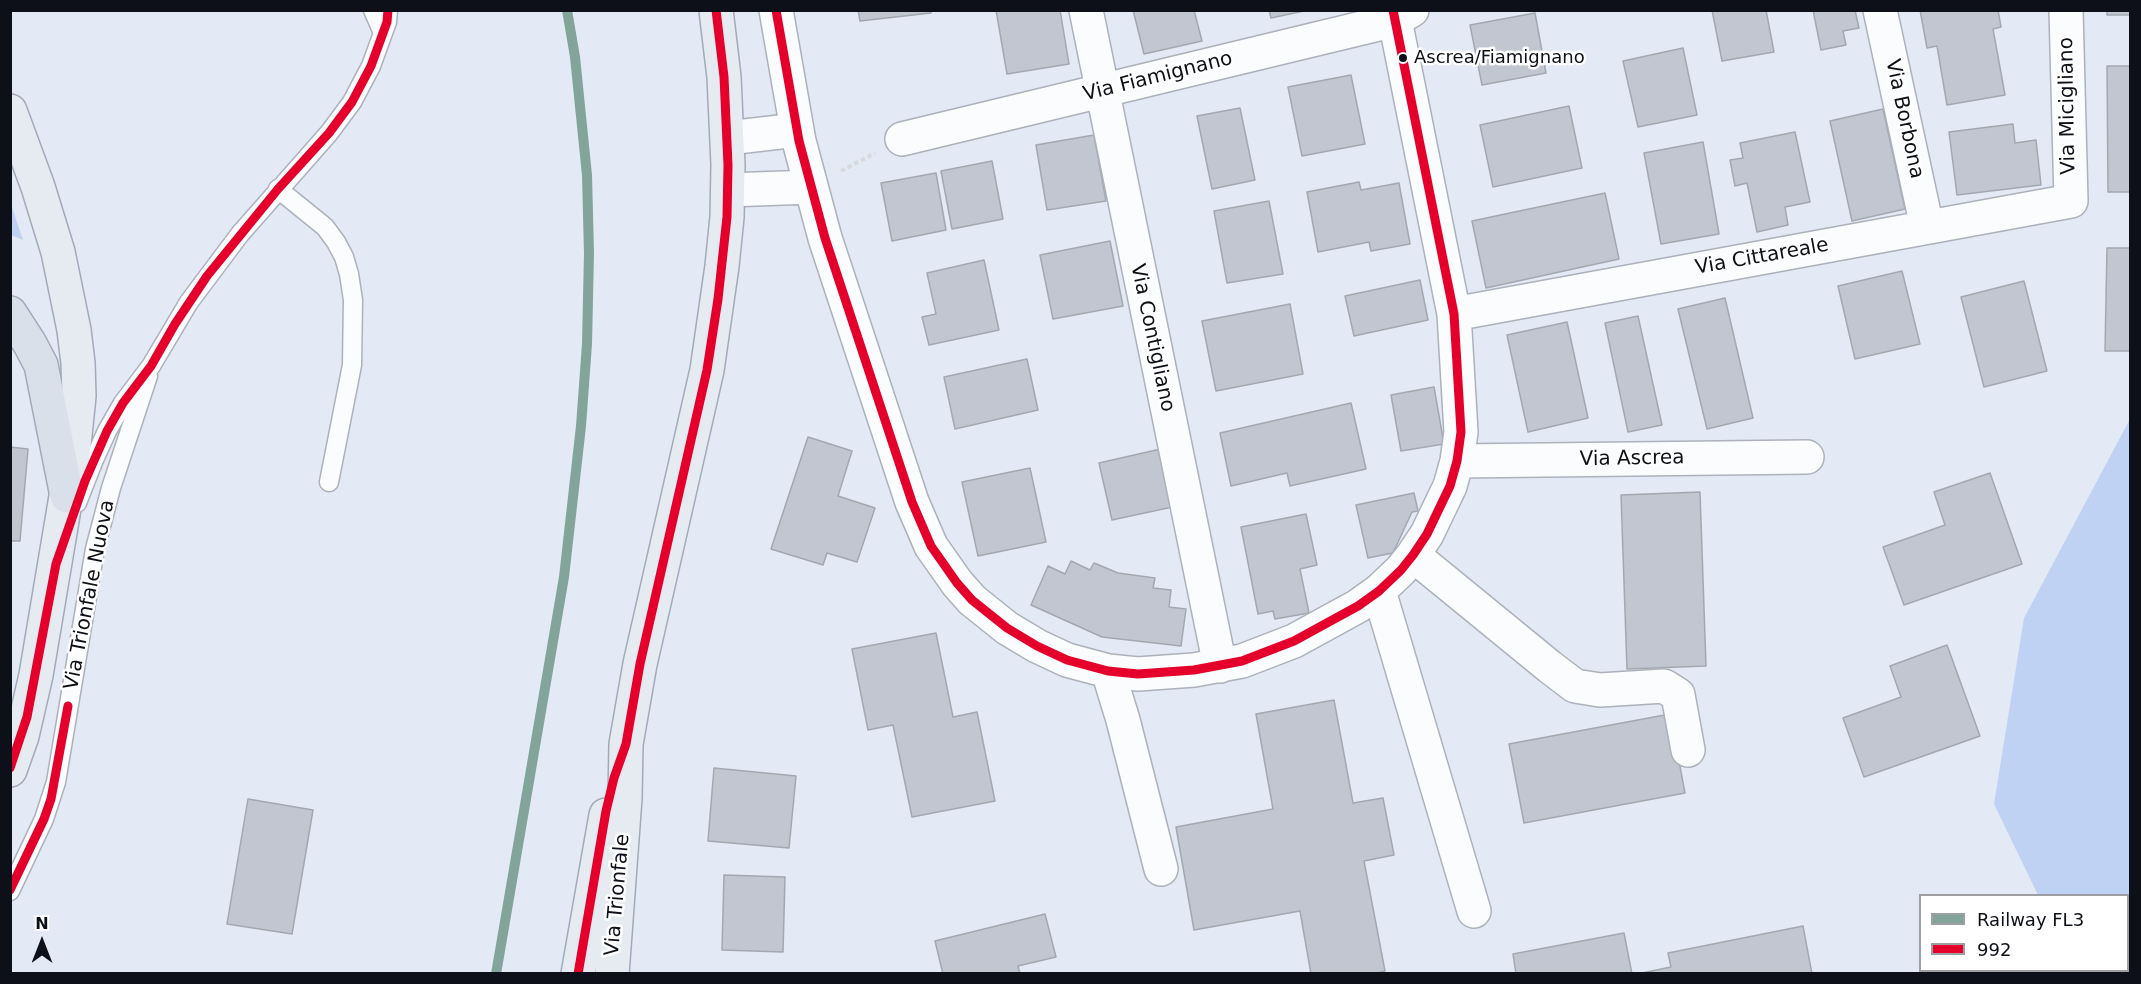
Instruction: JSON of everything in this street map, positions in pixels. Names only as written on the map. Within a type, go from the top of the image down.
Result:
[{"type":"highway","points":[[10,313],[41,365],[67,496]]},
{"type":"main road","name":"Via Trionfale","points":[[612,974],[625,798],[626,744],[640,664],[707,370],[722,266],[728,190],[728,138],[716,10]]},
{"type":"main road","name":"Via Trionfale Nuova","points":[[10,111],[38,187],[58,252],[74,330],[79,396],[56,564],[27,717],[10,770]]},
{"type":"main road","name":"Via Trionfale","points":[[578,974],[606,810],[626,744]]},
{"type":"street","points":[[776,10],[797,130],[825,238],[912,502],[931,546],[972,600],[1007,628],[1053,654],[1086,666],[1138,674],[1167,673],[1220,666],[1260,655],[1294,641],[1358,606],[1379,591],[1413,555],[1439,511],[1450,486],[1457,461],[1461,432],[1454,314],[1400,14]]},
{"type":"street","name":"Via Contigliano","points":[[1086,10],[1220,666]]},
{"type":"street","name":"Via Borbona","points":[[1880,10],[1927,227]]},
{"type":"street","name":"Via Micigliano","points":[[2066,10],[2071,201]]},
{"type":"street","name":"Via Fiamignano","points":[[902,139],[1101,91],[1400,14]]},
{"type":"street","points":[[728,138],[797,130]]},
{"type":"street","points":[[728,190],[811,187]]},
{"type":"street","name":"Via Cittareale","points":[[1454,314],[2071,201]]},
{"type":"street","name":"Via Ascrea","points":[[1457,461],[1807,458]]},
{"type":"street","points":[[1413,555],[1575,686],[1600,690],[1664,686],[1678,695],[1688,750]]},
{"type":"street","points":[[1379,591],[1474,911]]},
{"type":"street","points":[[1108,671],[1123,720],[1161,869]]},
{"type":"lane","points":[[373,10],[383,33]]},
{"type":"lane","points":[[56,564],[85,481],[107,431],[123,403],[151,366],[195,294],[240,234],[329,133],[352,102],[371,66],[383,33],[388,10]]},
{"type":"lane","points":[[278,189],[325,227],[340,249],[349,274],[353,300],[352,364],[329,482]]},
{"type":"lane","name":"Via Trionfale Nuova","points":[[10,891],[44,819],[56,782],[95,549],[111,488],[151,366]]},
{"type":"path","points":[[811,187],[902,139]]},
{"type":"shaded area","points":[[11,204],[23,240],[11,235]]},
{"type":"shaded area","points":[[2130,419],[2130,973],[2074,972],[2129,972],[2129,894],[2038,894],[1994,804],[2024,618]]},
{"type":"building","points":[[858,10],[931,10],[931,13],[860,21]]},
{"type":"building","points":[[996,10],[1060,10],[1069,64],[1007,74]]},
{"type":"building","points":[[1133,10],[1194,10],[1202,41],[1144,54]]},
{"type":"building","points":[[1269,10],[1309,10],[1271,18]]},
{"type":"building","points":[[1712,10],[1766,10],[1774,52],[1722,61]]},
{"type":"building","points":[[1813,10],[1855,10],[1859,28],[1843,31],[1846,45],[1821,50]]},
{"type":"building","points":[[1920,10],[1998,10],[2001,27],[1993,29],[2005,95],[1947,105],[1937,46],[1927,48]]},
{"type":"building","points":[[2107,10],[2130,10],[2130,15],[2107,15]]},
{"type":"building","points":[[1535,13],[1546,73],[1482,85],[1470,25]]},
{"type":"building","points":[[1683,48],[1697,115],[1638,127],[1623,61]]},
{"type":"building","points":[[2107,66],[2130,66],[2130,192],[2108,192]]},
{"type":"building","points":[[1351,75],[1365,144],[1302,156],[1288,87]]},
{"type":"building","points":[[1569,106],[1582,168],[1493,187],[1480,125]]},
{"type":"building","points":[[1240,108],[1255,180],[1212,189],[1197,116]]},
{"type":"building","points":[[1883,109],[1905,209],[1852,221],[1830,121]]},
{"type":"building","points":[[2013,124],[2015,143],[2036,140],[2041,185],[1957,195],[1949,132]]},
{"type":"building","points":[[1795,132],[1810,202],[1785,207],[1788,225],[1757,232],[1747,183],[1735,186],[1730,160],[1743,158],[1740,143]]},
{"type":"building","points":[[1094,135],[1106,201],[1047,210],[1036,145]]},
{"type":"building","points":[[1703,142],[1719,234],[1661,244],[1644,153]]},
{"type":"building","points":[[992,161],[1003,219],[952,229],[941,171]]},
{"type":"building","points":[[936,173],[946,230],[892,241],[881,183]]},
{"type":"building","points":[[1359,182],[1361,190],[1399,183],[1410,244],[1371,251],[1369,242],[1318,252],[1307,192]]},
{"type":"building","points":[[1605,193],[1619,259],[1486,288],[1472,221]]},
{"type":"building","points":[[1269,201],[1283,274],[1227,283],[1214,211]]},
{"type":"building","points":[[1110,241],[1123,306],[1053,319],[1040,255]]},
{"type":"building","points":[[2107,248],[2130,248],[2130,351],[2105,351]]},
{"type":"building","points":[[984,260],[999,330],[929,345],[922,317],[936,314],[927,273]]},
{"type":"building","points":[[1902,271],[1920,344],[1855,359],[1838,286]]},
{"type":"building","points":[[1420,280],[1428,320],[1354,336],[1345,296]]},
{"type":"building","points":[[2024,281],[2047,371],[1984,387],[1961,297]]},
{"type":"building","points":[[1725,298],[1753,418],[1707,429],[1678,309]]},
{"type":"building","points":[[1290,304],[1303,374],[1216,391],[1202,321]]},
{"type":"building","points":[[1638,316],[1662,425],[1628,432],[1605,323]]},
{"type":"building","points":[[1567,322],[1588,418],[1528,432],[1507,335]]},
{"type":"building","points":[[1027,359],[1038,410],[955,429],[944,377]]},
{"type":"building","points":[[1434,387],[1444,444],[1401,451],[1391,395]]},
{"type":"building","points":[[1351,403],[1366,469],[1290,486],[1287,473],[1231,486],[1220,433]]},
{"type":"building","points":[[808,437],[852,451],[838,496],[875,508],[857,562],[827,553],[823,565],[771,549]]},
{"type":"building","points":[[10,447],[28,449],[20,541],[10,541]]},
{"type":"building","points":[[1165,448],[1177,506],[1112,520],[1099,463]]},
{"type":"building","points":[[1030,468],[1046,542],[978,556],[962,482]]},
{"type":"building","points":[[1990,473],[2022,564],[1904,605],[1883,547],[1945,525],[1934,492]]},
{"type":"building","points":[[1700,492],[1706,666],[1627,669],[1621,495]]},
{"type":"building","points":[[1414,493],[1418,511],[1412,512],[1393,553],[1368,558],[1356,505]]},
{"type":"building","points":[[1306,514],[1317,565],[1300,569],[1309,613],[1275,619],[1273,611],[1258,614],[1241,527]]},
{"type":"building","points":[[1071,561],[1090,570],[1094,563],[1118,573],[1155,578],[1153,588],[1171,590],[1169,607],[1186,609],[1181,646],[1102,637],[1031,605],[1048,566],[1065,574]]},
{"type":"building","points":[[936,633],[953,717],[977,712],[995,801],[912,817],[893,725],[868,730],[852,649]]},
{"type":"building","points":[[1947,645],[1980,736],[1864,777],[1843,718],[1901,697],[1890,666]]},
{"type":"building","points":[[1334,700],[1353,803],[1383,798],[1394,855],[1364,861],[1385,971],[1372,974],[1311,974],[1300,911],[1194,930],[1176,827],[1273,809],[1256,714]]},
{"type":"building","points":[[1670,714],[1685,793],[1524,823],[1509,744]]},
{"type":"building","points":[[714,768],[796,776],[789,848],[708,841]]},
{"type":"building","points":[[248,799],[313,810],[292,934],[227,924]]},
{"type":"building","points":[[724,875],[785,877],[783,952],[722,950]]},
{"type":"building","points":[[1045,914],[1056,957],[1018,966],[1020,974],[943,974],[935,941]]},
{"type":"building","points":[[1803,926],[1812,974],[1637,974],[1671,967],[1668,953]]},
{"type":"building","points":[[1624,933],[1632,974],[1516,974],[1513,954]]},
{"type":"rail line","name":"FL3","points":[[496,974],[564,577],[581,426],[587,344],[589,253],[587,175],[575,57],[567,10]]},
{"type":"transit line","name":"992","points":[[10,768],[27,717],[56,564],[85,481],[107,431],[207,276],[278,189],[329,133],[352,102],[371,66],[387,22],[388,10]]},
{"type":"transit line","name":"992","points":[[578,974],[606,811],[626,744],[640,664],[707,370],[718,299],[727,217],[728,165],[724,77],[716,10]]},
{"type":"transit line","name":"992","points":[[776,10],[799,141],[825,238],[912,502],[931,546],[972,600],[1007,628],[1067,660],[1108,671],[1138,674],[1194,670],[1242,661],[1294,641],[1358,606],[1379,591],[1413,555],[1427,534],[1450,486],[1457,461],[1461,432],[1454,314],[1393,10]]},
{"type":"transit line","name":"992","points":[[10,890],[44,819],[51,799],[68,706]]},
{"type":"place","name":"Ascrea/Fiamignano","points":[[1403,58]]}]
